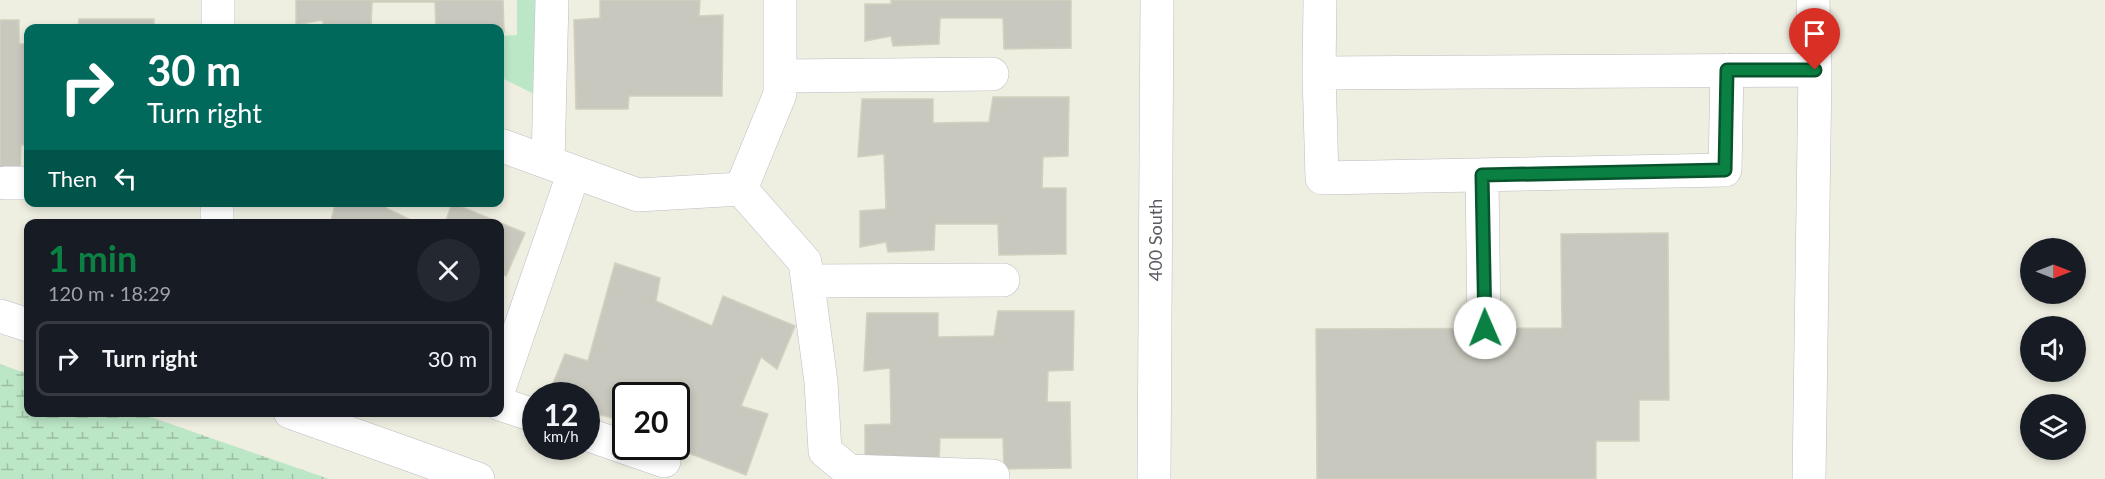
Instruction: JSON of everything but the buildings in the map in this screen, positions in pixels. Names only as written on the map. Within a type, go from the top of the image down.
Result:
[{"type":"street","points":[[218,0],[218,24]]},
{"type":"street","points":[[504,372],[561,167],[552,0]]},
{"type":"street","points":[[741,189],[780,94],[780,0]]},
{"type":"street","name":"400 South","points":[[1154,479],[1157,0]]},
{"type":"street","points":[[1320,0],[1319,73],[1322,178],[1725,170],[1727,70]]},
{"type":"street","points":[[1809,479],[1815,70],[1813,0]]},
{"type":"street","points":[[1319,73],[1815,70]]},
{"type":"street","points":[[780,76],[992,74]]},
{"type":"street","points":[[504,146],[638,195],[741,189]]},
{"type":"street","points":[[1482,175],[1485,328]]},
{"type":"street","points":[[741,189],[805,262],[821,382],[825,451],[849,471],[993,476]]},
{"type":"street","points":[[808,281],[1003,280]]},
{"type":"street","points":[[0,316],[24,324]]},
{"type":"street","points":[[504,405],[522,411]]},
{"type":"street","points":[[304,417],[478,479]]},
{"type":"street","points":[[600,439],[664,461]]},
{"type":"green space","points":[[517,0],[543,0],[544,99],[504,79],[504,36],[517,35]]},
{"type":"green space","points":[[0,364],[24,373],[24,417],[151,417],[329,479],[0,479]]},
{"type":"route","points":[[1485,328],[1482,175],[1725,170],[1727,70],[1815,70]]}]
